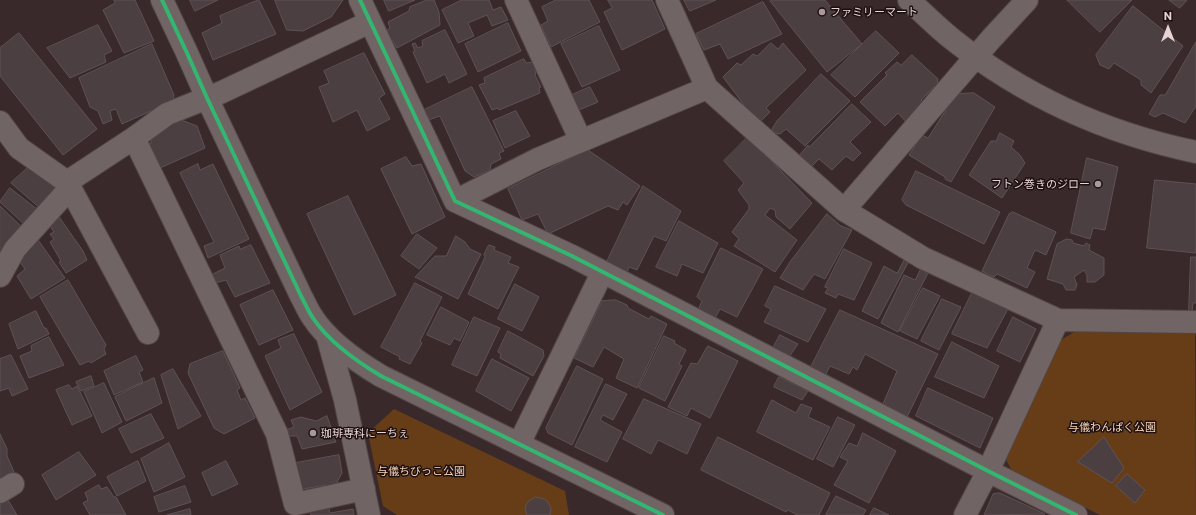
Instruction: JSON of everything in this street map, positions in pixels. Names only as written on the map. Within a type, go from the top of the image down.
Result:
[{"type":"street","points":[[162,0],[301,296],[313,318],[327,335],[348,354],[381,376],[663,515]]},
{"type":"street","points":[[360,0],[455,201],[572,256],[602,273],[1076,515]]},
{"type":"street","points":[[516,0],[581,141]]},
{"type":"street","points":[[667,0],[707,88],[844,210],[922,258],[1058,320],[1196,322]]},
{"type":"street","points":[[909,0],[951,38],[975,57],[1024,89],[1082,118],[1142,139],[1196,152]]},
{"type":"street","points":[[844,210],[975,57],[1027,0]]},
{"type":"street","points":[[0,276],[15,249],[69,185],[167,114],[222,92],[370,22]]},
{"type":"street","points":[[455,201],[538,159],[707,88]]},
{"type":"street","points":[[0,122],[19,148],[69,185],[148,333]]},
{"type":"street","points":[[134,138],[277,434],[295,504],[364,489]]},
{"type":"street","points":[[519,444],[602,273]]},
{"type":"street","points":[[965,515],[988,471],[1058,320]]},
{"type":"street","points":[[327,335],[345,400],[369,515]]},
{"type":"street","points":[[345,400],[351,388],[362,379],[370,376],[381,376]]},
{"type":"green space","name":"与儀わんぱく公園","points":[[1195,331],[1196,515],[1100,515],[1012,471],[1004,456],[1061,340],[1074,332]]},
{"type":"green space","name":"与儀ちびっこ公園","points":[[394,409],[565,491],[569,515],[397,515],[383,506],[368,433]]},
{"type":"building","points":[[114,0],[135,0],[154,41],[124,53],[103,10],[115,3]]},
{"type":"building","points":[[190,0],[218,0],[195,11]]},
{"type":"building","points":[[259,0],[276,34],[213,60],[202,33],[222,23],[220,16]]},
{"type":"building","points":[[275,0],[343,0],[331,17],[303,31],[287,30]]},
{"type":"building","points":[[384,0],[415,0],[389,11]]},
{"type":"building","points":[[427,0],[434,0],[439,12],[440,25],[397,48],[391,38],[389,40],[385,32],[390,28],[388,22],[409,11],[410,7]]},
{"type":"building","points":[[462,0],[489,0],[493,10],[501,7],[508,20],[492,26],[487,15],[468,23],[474,36],[458,43],[442,10]]},
{"type":"building","points":[[556,0],[589,0],[600,22],[551,47],[541,25],[548,21],[542,7]]},
{"type":"building","points":[[608,0],[652,0],[665,29],[622,50],[604,12],[612,8]]},
{"type":"building","points":[[684,0],[716,0],[690,11]]},
{"type":"building","points":[[825,0],[862,44],[827,72],[770,1]]},
{"type":"building","points":[[1067,0],[1132,0],[1100,32]]},
{"type":"building","points":[[1169,0],[1187,0],[1180,8]]},
{"type":"building","points":[[763,2],[782,34],[728,59],[720,44],[704,50],[696,34]]},
{"type":"building","points":[[1133,6],[1183,46],[1151,93],[1141,85],[1141,80],[1114,63],[1109,69],[1100,65],[1096,55]]},
{"type":"building","points":[[508,23],[521,51],[478,72],[465,44]]},
{"type":"building","points":[[98,25],[112,51],[104,55],[106,62],[70,78],[47,48]]},
{"type":"building","points":[[599,26],[620,70],[582,87],[561,44]]},
{"type":"building","points":[[445,30],[467,74],[449,83],[445,74],[427,83],[413,52],[415,51],[412,44],[415,43],[418,48],[423,46],[422,41]]},
{"type":"building","points":[[876,31],[899,53],[855,97],[831,75]]},
{"type":"building","points":[[19,33],[97,129],[63,155],[0,76],[0,48]]},
{"type":"building","points":[[1196,42],[1196,106],[1185,123],[1163,113],[1155,117],[1149,114],[1160,95],[1165,95]]},
{"type":"building","points":[[771,43],[778,49],[783,43],[806,70],[766,108],[770,112],[761,121],[747,109],[723,77],[737,63],[741,65],[753,54],[757,56]]},
{"type":"building","points":[[152,44],[174,95],[173,101],[122,124],[116,109],[110,111],[112,120],[103,124],[98,111],[90,107],[79,78]]},
{"type":"building","points":[[364,53],[385,94],[379,98],[390,119],[367,131],[357,110],[333,122],[319,87],[329,83],[324,71]]},
{"type":"building","points":[[912,55],[938,79],[937,84],[921,100],[924,103],[907,123],[898,113],[885,126],[860,102],[887,75],[885,73],[897,62],[901,65]]},
{"type":"building","points":[[524,59],[526,63],[533,62],[536,72],[535,75],[541,87],[539,88],[540,93],[499,110],[498,108],[492,110],[479,85],[485,83],[484,78]]},
{"type":"building","points":[[821,74],[850,101],[805,146],[786,129],[780,134],[775,133],[772,129],[777,121]]},
{"type":"building","points":[[472,87],[504,151],[499,153],[501,159],[491,164],[490,170],[474,177],[465,171],[440,116],[425,121],[420,112]]},
{"type":"building","points":[[590,87],[598,102],[579,110],[572,95]]},
{"type":"building","points":[[974,93],[995,107],[951,182],[909,155],[922,135],[928,138],[956,94]]},
{"type":"building","points":[[852,104],[871,122],[850,142],[861,153],[853,161],[846,156],[832,170],[819,159],[810,168],[799,156],[808,145],[809,147]]},
{"type":"building","points":[[516,111],[530,136],[505,148],[493,121]]},
{"type":"building","points":[[176,118],[197,126],[205,148],[160,168],[150,145],[154,133]]},
{"type":"building","points":[[1000,133],[1014,141],[1011,147],[1020,155],[1025,163],[1002,198],[969,175],[991,141],[996,141]]},
{"type":"building","points":[[748,137],[812,203],[790,229],[776,217],[775,210],[770,208],[765,215],[797,240],[775,272],[734,246],[739,239],[732,232],[749,209],[749,205],[738,190],[744,183],[724,161]]},
{"type":"building","points":[[588,150],[640,186],[627,205],[623,202],[618,210],[608,206],[548,234],[538,214],[522,220],[508,189]]},
{"type":"building","points":[[406,157],[412,166],[421,164],[445,217],[412,234],[381,169]]},
{"type":"building","points":[[1087,158],[1118,167],[1105,230],[1093,228],[1090,239],[1071,233]]},
{"type":"building","points":[[198,164],[200,170],[213,164],[249,239],[208,258],[204,246],[214,242],[180,173]]},
{"type":"building","points":[[31,165],[60,189],[41,209],[11,183]]},
{"type":"building","points":[[916,171],[1000,212],[984,244],[906,205],[902,200]]},
{"type":"building","points":[[1155,180],[1196,184],[1196,253],[1147,248]]},
{"type":"building","points":[[643,186],[681,211],[666,241],[654,236],[637,270],[629,267],[625,276],[605,266]]},
{"type":"building","points":[[10,188],[38,210],[24,224],[0,202]]},
{"type":"building","points":[[348,196],[396,295],[354,315],[307,214]]},
{"type":"building","points":[[0,206],[24,229],[4,253],[0,250]]},
{"type":"building","points":[[1013,212],[1056,232],[1046,255],[1035,250],[1027,268],[1035,272],[1027,288],[997,274],[994,277],[982,271],[1009,214]]},
{"type":"building","points":[[57,214],[83,251],[87,260],[66,273],[50,242],[54,239],[50,234],[54,232],[46,221]]},
{"type":"building","points":[[827,214],[841,226],[852,230],[825,279],[814,274],[803,290],[780,278],[790,262]]},
{"type":"building","points":[[679,221],[718,243],[703,273],[682,264],[677,276],[656,267]]},
{"type":"building","points":[[417,234],[437,248],[419,269],[401,256]]},
{"type":"building","points":[[456,236],[465,242],[470,249],[481,254],[458,299],[415,277],[435,256],[446,256]]},
{"type":"building","points":[[36,237],[65,278],[31,299],[17,276],[25,269],[17,258]]},
{"type":"building","points":[[1067,239],[1072,240],[1073,243],[1084,246],[1086,243],[1090,245],[1089,250],[1104,258],[1104,275],[1095,282],[1087,282],[1087,275],[1084,270],[1074,277],[1077,285],[1075,290],[1066,290],[1063,284],[1047,279],[1057,244]]},
{"type":"building","points":[[251,245],[270,283],[235,297],[226,280],[215,283],[211,275],[225,268],[220,255],[239,246],[240,249]]},
{"type":"building","points":[[489,245],[495,247],[494,250],[511,257],[508,263],[519,267],[498,309],[468,294]]},
{"type":"building","points":[[721,248],[763,269],[737,317],[720,309],[715,318],[698,310],[702,301],[697,297]]},
{"type":"building","points":[[844,249],[872,263],[854,300],[838,294],[836,298],[825,293],[828,288],[825,287]]},
{"type":"building","points":[[906,257],[910,259],[878,319],[862,311],[884,266],[897,273]]},
{"type":"building","points":[[1191,257],[1196,257],[1196,303],[1193,303],[1192,312],[1189,312]]},
{"type":"building","points":[[922,267],[929,271],[898,332],[881,323],[904,275],[915,280]]},
{"type":"building","points":[[68,280],[106,345],[104,349],[106,354],[91,363],[89,361],[80,365],[40,297]]},
{"type":"building","points":[[415,283],[442,297],[420,341],[422,343],[410,364],[399,359],[400,357],[381,347]]},
{"type":"building","points":[[515,284],[539,297],[522,331],[498,319]]},
{"type":"building","points":[[775,286],[826,309],[808,342],[764,322],[771,309],[765,306]]},
{"type":"building","points":[[923,288],[940,296],[917,339],[900,331]]},
{"type":"building","points":[[273,290],[293,330],[259,345],[240,305]]},
{"type":"building","points":[[973,291],[1009,307],[987,348],[952,334]]},
{"type":"building","points":[[942,299],[961,307],[939,350],[921,341]]},
{"type":"building","points":[[616,300],[649,319],[651,316],[667,324],[637,388],[616,378],[624,359],[604,347],[593,367],[574,358],[602,301]]},
{"type":"building","points":[[441,307],[469,322],[460,341],[454,338],[450,345],[427,335]]},
{"type":"building","points":[[840,310],[938,354],[907,417],[883,404],[897,371],[865,354],[857,370],[853,367],[849,374],[830,366],[825,376],[810,369]]},
{"type":"building","points":[[36,311],[44,328],[46,328],[49,334],[18,349],[9,324]]},
{"type":"building","points":[[474,317],[500,328],[477,376],[452,365]]},
{"type":"building","points":[[1013,317],[1036,329],[1020,362],[997,351]]},
{"type":"building","points":[[508,331],[543,350],[544,356],[533,376],[500,358],[501,354],[498,352]]},
{"type":"building","points":[[294,334],[322,392],[290,410],[265,356],[281,348],[278,340]]},
{"type":"building","points":[[780,335],[798,344],[789,357],[772,350]]},
{"type":"building","points":[[664,336],[675,341],[674,343],[686,350],[679,364],[682,366],[665,401],[639,388]]},
{"type":"building","points":[[49,337],[64,365],[29,378],[20,356],[32,351],[31,346]]},
{"type":"building","points":[[952,342],[999,366],[984,398],[935,377]]},
{"type":"building","points":[[708,346],[738,361],[710,418],[691,408],[687,416],[668,407],[691,363],[697,364]]},
{"type":"building","points":[[223,351],[240,388],[237,390],[241,400],[245,398],[255,418],[224,434],[214,428],[188,373],[190,364]]},
{"type":"building","points":[[11,355],[28,389],[12,396],[9,388],[0,391],[0,359]]},
{"type":"building","points":[[136,356],[143,370],[139,372],[143,382],[114,395],[104,371]]},
{"type":"building","points":[[492,359],[529,378],[511,411],[476,391]]},
{"type":"building","points":[[577,366],[603,379],[572,445],[548,433],[546,428]]},
{"type":"building","points":[[173,369],[201,416],[178,429],[161,375]]},
{"type":"building","points":[[91,376],[94,386],[81,391],[76,382]]},
{"type":"building","points":[[779,377],[808,391],[802,400],[774,387]]},
{"type":"building","points":[[154,378],[162,403],[126,421],[115,397]]},
{"type":"building","points":[[104,383],[122,422],[102,433],[84,392]]},
{"type":"building","points":[[606,384],[627,394],[613,420],[603,415],[600,420],[622,432],[607,462],[575,447]]},
{"type":"building","points":[[69,385],[72,389],[77,386],[92,416],[72,425],[56,390]]},
{"type":"building","points":[[928,388],[993,418],[980,448],[916,416]]},
{"type":"building","points":[[644,399],[701,424],[687,454],[658,440],[651,454],[623,439]]},
{"type":"building","points":[[772,400],[796,413],[801,404],[812,408],[808,417],[830,427],[813,460],[757,432]]},
{"type":"building","points":[[151,414],[164,438],[131,453],[119,429]]},
{"type":"building","points":[[327,416],[336,442],[302,449],[297,436],[287,436],[286,430],[294,427],[291,420],[301,417],[316,421]]},
{"type":"building","points":[[838,417],[855,425],[833,467],[817,459]]},
{"type":"building","points":[[863,433],[896,451],[869,503],[834,485],[848,461],[840,457],[849,443],[857,446]]},
{"type":"building","points":[[0,434],[7,449],[7,456],[15,474],[0,482]]},
{"type":"building","points":[[718,437],[830,493],[819,515],[797,515],[788,510],[786,512],[701,470]]},
{"type":"building","points":[[1104,437],[1124,468],[1112,483],[1078,462]]},
{"type":"building","points":[[169,443],[185,477],[154,492],[141,459]]},
{"type":"building","points":[[79,452],[96,475],[56,500],[42,475]]},
{"type":"building","points":[[339,455],[342,473],[335,486],[326,487],[326,485],[304,489],[299,486],[296,463]]},
{"type":"building","points":[[138,461],[146,481],[117,496],[107,477]]},
{"type":"building","points":[[226,461],[238,484],[212,496],[202,473]]},
{"type":"building","points":[[1127,474],[1145,490],[1135,503],[1116,486]]},
{"type":"building","points":[[99,485],[101,489],[107,487],[114,497],[116,497],[126,515],[90,515],[83,503],[88,500],[85,493]]},
{"type":"building","points":[[185,486],[191,502],[159,512],[154,497]]},
{"type":"building","points":[[1000,493],[1045,514],[984,515],[993,494]]},
{"type":"building","points":[[836,496],[866,510],[863,515],[826,515]]},
{"type":"building","points":[[536,497],[547,501],[551,508],[550,515],[527,515],[525,509],[526,505]]},
{"type":"building","points":[[8,500],[17,515],[0,515],[0,505]]},
{"type":"building","points":[[328,506],[330,513],[353,509],[354,515],[311,515],[310,511]]},
{"type":"building","points":[[874,508],[889,515],[870,515]]},
{"type":"building","points":[[190,509],[191,515],[167,515]]},
{"type":"cycle path","points":[[162,0],[301,296],[319,327],[335,343],[362,364],[381,376],[663,515]]},
{"type":"cycle path","points":[[360,0],[455,201],[572,256],[1076,515]]},
{"type":"place","name":"ファミリーマート","points":[[822,12]]},
{"type":"place","name":"フトン巻きのジロー","points":[[1098,184]]},
{"type":"place","name":"珈琲専科にーちぇ","points":[[313,433]]}]
